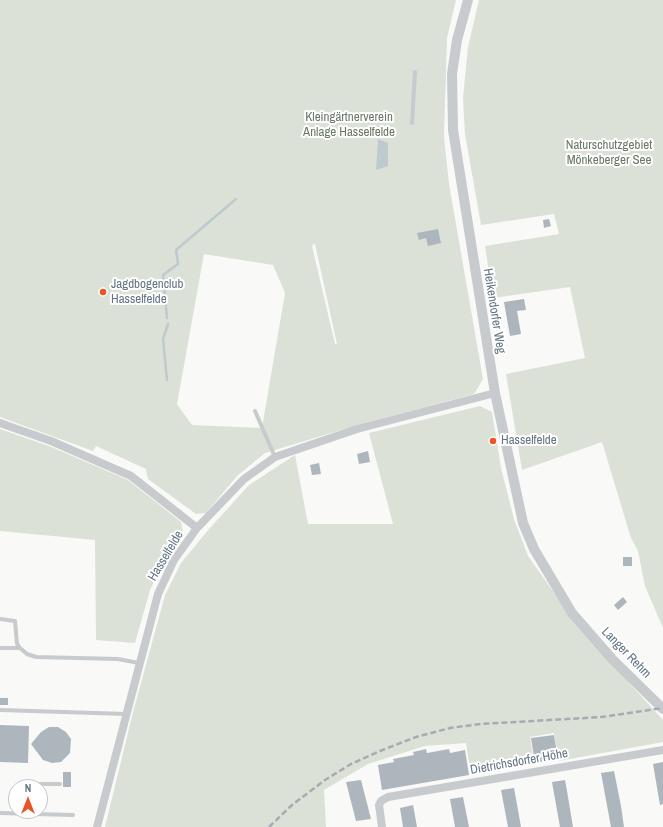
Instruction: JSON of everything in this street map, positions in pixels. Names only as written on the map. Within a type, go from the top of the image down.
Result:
[{"type":"street","name":"Heikendorfer Weg","points":[[468,0],[457,40],[453,67],[451,94],[453,130],[495,393],[523,522],[534,549],[572,613]]},
{"type":"street","name":"Hasselfelde","points":[[97,827],[158,594],[174,560],[197,528],[244,480],[275,457],[357,429],[495,393]]},
{"type":"street","points":[[0,424],[51,441],[131,476],[197,528]]},
{"type":"street","name":"Langer Rehm","points":[[572,613],[613,660],[660,707]]},
{"type":"street","name":"Dietrichsdorfer Höhe","points":[[382,827],[379,810],[380,801],[388,796],[663,750]]},
{"type":"lane","points":[[412,123],[415,72]]},
{"type":"lane","points":[[255,411],[275,457]]},
{"type":"lane","points":[[0,619],[15,621],[17,644],[27,654],[36,657],[118,659],[139,663]]},
{"type":"lane","points":[[0,648],[20,648]]},
{"type":"lane","points":[[0,710],[126,714]]},
{"type":"lane","points":[[48,784],[60,784]]},
{"type":"lane","points":[[48,813],[73,815]]},
{"type":"green space","name":"Kleingärtnerverein Anlage Hasselfelde","points":[[0,0],[456,0],[447,38],[444,137],[449,184],[483,379],[474,394],[361,424],[265,453],[237,476],[206,513],[196,514],[148,479],[146,469],[96,446],[93,451],[0,417]],"holes":[[[315,244],[337,344],[335,344],[312,246]],[[204,254],[273,265],[285,293],[262,428],[192,425],[177,404]]]},
{"type":"green space","name":"Naturschutzgebiet Mönkeberger See","points":[[479,0],[663,0],[663,628],[645,586],[638,551],[631,538],[602,442],[522,470],[506,374],[585,358],[570,287],[493,298],[485,246],[559,234],[554,214],[481,225],[465,134],[463,98],[468,47]]},
{"type":"green space","points":[[480,406],[492,412],[501,468],[514,519],[528,556],[579,628],[663,720],[663,742],[559,761],[554,733],[530,737],[534,764],[471,775],[466,743],[425,746],[368,764],[324,790],[326,827],[105,827],[132,716],[165,595],[181,563],[209,529],[249,485],[295,455],[308,524],[393,524],[369,433]]},
{"type":"green space","points":[[0,429],[49,446],[128,480],[181,522],[183,534],[169,551],[150,590],[135,643],[96,640],[95,540],[0,531]]},
{"type":"shaded area","points":[[378,139],[388,143],[388,166],[376,170]]},
{"type":"building","points":[[549,219],[551,226],[544,228],[543,220]]},
{"type":"building","points":[[438,229],[441,243],[428,246],[426,238],[419,240],[417,233]]},
{"type":"building","points":[[524,299],[526,310],[517,311],[521,334],[510,336],[504,302]]},
{"type":"building","points":[[368,451],[370,462],[359,464],[357,454]]},
{"type":"building","points":[[319,463],[321,474],[312,475],[310,465]]},
{"type":"building","points":[[623,557],[632,557],[632,566],[623,566]]},
{"type":"building","points":[[623,597],[627,602],[618,610],[614,605]]},
{"type":"building","points":[[0,698],[8,698],[8,705],[0,705]]},
{"type":"building","points":[[0,725],[29,726],[28,763],[0,762]]},
{"type":"building","points":[[49,727],[58,727],[66,732],[71,739],[70,753],[61,762],[52,763],[43,760],[31,744],[41,732]]},
{"type":"building","points":[[554,735],[558,759],[535,763],[531,738]]},
{"type":"building","points":[[426,749],[427,753],[449,749],[450,753],[465,750],[469,775],[382,790],[378,765],[394,762],[393,759],[414,755],[413,752]]},
{"type":"building","points":[[663,762],[663,804],[660,805],[653,764]]},
{"type":"building","points":[[614,771],[624,827],[611,827],[601,773]]},
{"type":"building","points":[[63,772],[71,772],[71,787],[63,787]]},
{"type":"building","points":[[361,780],[371,819],[356,821],[346,782]]},
{"type":"building","points":[[565,780],[573,827],[560,827],[552,782]]},
{"type":"building","points":[[514,788],[521,827],[508,827],[501,790]]},
{"type":"building","points":[[463,797],[469,827],[455,827],[450,799]]},
{"type":"building","points":[[413,805],[417,827],[403,827],[400,808]]},
{"type":"waterway","points":[[167,318],[163,275],[178,264],[176,250],[236,199]]},
{"type":"waterway","points":[[167,380],[163,339],[168,324]]},
{"type":"railway","points":[[269,827],[292,805],[325,780],[351,764],[416,737],[450,728],[480,724],[602,717],[663,708]]},
{"type":"place","name":"Jagdbogenclub Hasselfelde","points":[[103,292]]},
{"type":"place","name":"Hasselfelde","points":[[493,441]]}]
